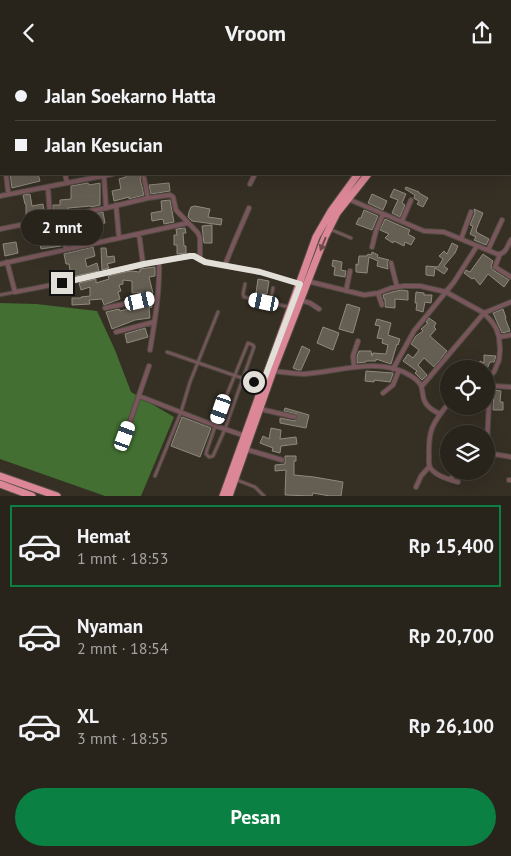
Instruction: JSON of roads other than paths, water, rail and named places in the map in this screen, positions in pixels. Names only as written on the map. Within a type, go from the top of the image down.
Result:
[{"type":"highway","points":[[229,496],[300,300],[316,237],[331,211],[357,175]]},
{"type":"highway","points":[[223,496],[291,308],[337,213],[367,175]]},
{"type":"highway","points":[[0,476],[56,496]]},
{"type":"highway","points":[[0,484],[32,496]]},
{"type":"street","points":[[6,175],[8,191]]},
{"type":"street","points":[[66,175],[66,183]]},
{"type":"street","points":[[0,195],[104,175],[106,208]]},
{"type":"street","points":[[250,184],[254,175]]},
{"type":"street","points":[[144,178],[148,198]]},
{"type":"street","points":[[48,187],[50,219]]},
{"type":"street","points":[[0,229],[168,195],[172,196],[176,210],[198,233],[200,238],[200,260]]},
{"type":"street","points":[[348,199],[424,231],[441,231],[500,254]]},
{"type":"street","points":[[402,221],[411,200]]},
{"type":"street","points":[[116,205],[120,238]]},
{"type":"street","points":[[225,265],[249,208]]},
{"type":"street","points":[[462,239],[471,212]]},
{"type":"street","points":[[372,247],[383,214]]},
{"type":"street","points":[[58,217],[66,249]]},
{"type":"street","points":[[488,250],[502,220]]},
{"type":"street","points":[[0,263],[188,223]]},
{"type":"street","points":[[139,234],[144,264]]},
{"type":"street","points":[[511,239],[504,253],[500,254],[495,267],[511,277]]},
{"type":"street","points":[[393,369],[414,331],[446,292],[476,246]]},
{"type":"street","points":[[7,262],[15,292],[190,256],[210,264],[260,272],[364,295],[397,287],[420,286],[446,292],[484,313],[492,322],[499,337],[499,360],[495,370]]},
{"type":"street","points":[[150,350],[160,279],[159,261]]},
{"type":"street","points":[[391,263],[397,287]]},
{"type":"street","points":[[346,291],[350,271]]},
{"type":"street","points":[[378,293],[382,305]]},
{"type":"street","points":[[106,308],[157,297]]},
{"type":"street","points":[[300,300],[310,303],[319,309]]},
{"type":"street","points":[[422,385],[484,313],[511,301]]},
{"type":"street","points":[[116,332],[154,322]]},
{"type":"street","points":[[499,337],[511,335]]},
{"type":"street","points":[[354,367],[354,356],[358,341]]},
{"type":"street","points":[[125,436],[149,366]]},
{"type":"street","points":[[273,371],[304,374],[375,366],[393,369],[413,377],[422,385],[425,402],[440,414],[433,426],[429,439],[429,467],[421,476],[416,487]]},
{"type":"street","points":[[383,393],[392,385],[398,371]]},
{"type":"street","points":[[495,386],[511,387]]},
{"type":"street","points":[[139,397],[245,436]]},
{"type":"street","points":[[260,409],[295,417]]},
{"type":"street","points":[[245,449],[282,460]]},
{"type":"street","points":[[495,454],[511,457]]},
{"type":"street","points":[[429,467],[440,475]]},
{"type":"street","points":[[453,480],[458,482]]},
{"type":"lane","points":[[330,229],[350,238]]},
{"type":"lane","points":[[245,284],[244,297],[291,308]]},
{"type":"lane","points":[[270,303],[273,288]]},
{"type":"lane","points":[[0,295],[15,292]]},
{"type":"lane","points":[[154,476],[181,412],[190,382],[218,312]]},
{"type":"lane","points":[[250,343],[254,347],[243,378],[225,429],[213,456],[208,457],[206,454],[207,450],[246,345],[250,343]]},
{"type":"lane","points":[[167,352],[262,385]]},
{"type":"lane","points":[[235,479],[255,487],[264,496]]},
{"type":"lane","points":[[256,496],[258,490]]}]
